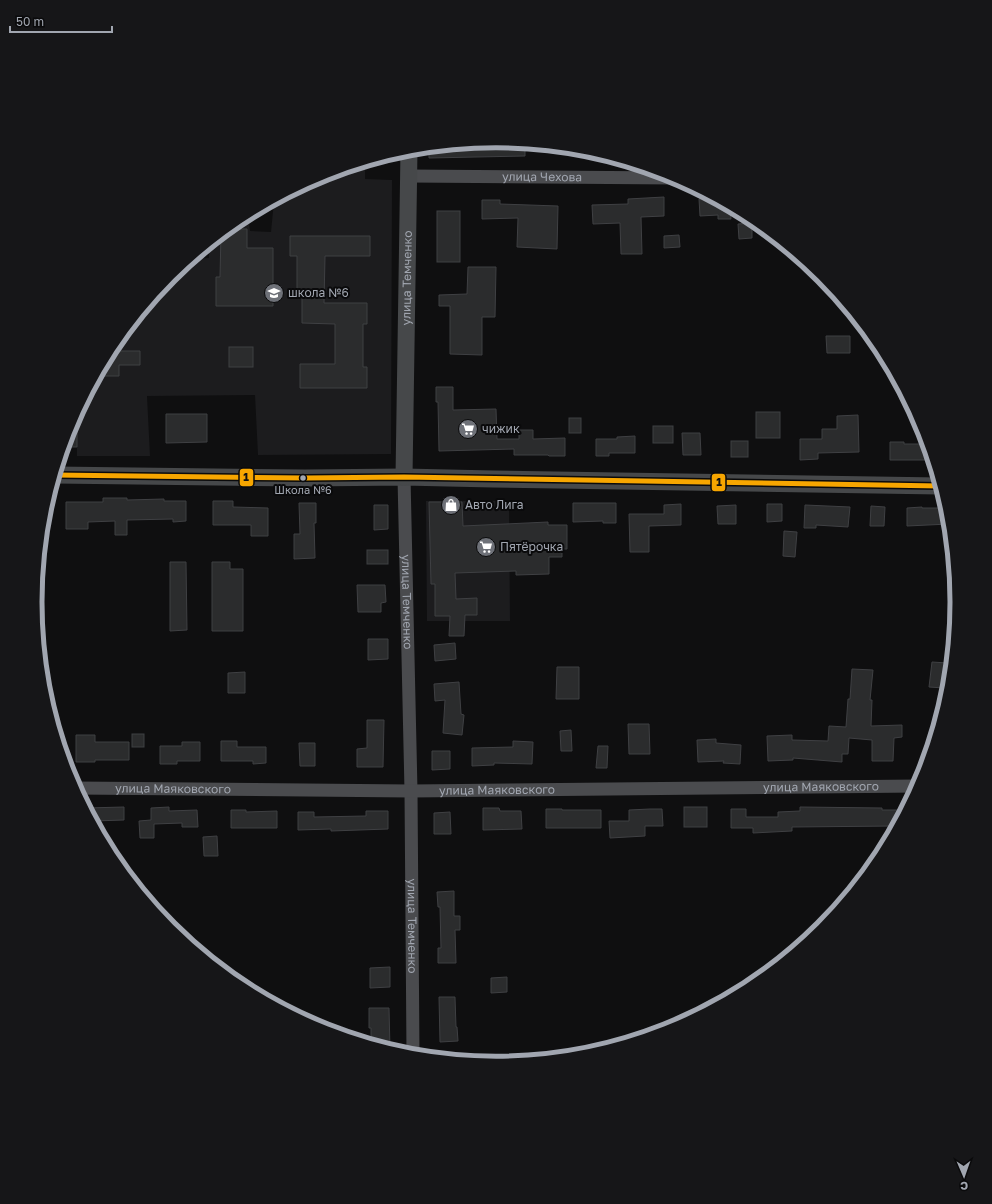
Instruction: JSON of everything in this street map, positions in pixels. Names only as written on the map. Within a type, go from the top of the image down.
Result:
[{"type":"main road","name":"улица Темченко","points":[[404,477],[409,157]]},
{"type":"main road","points":[[60,475],[305,478],[404,477],[935,486]]},
{"type":"street","name":"улица Чехова","points":[[408,176],[657,178]]},
{"type":"street","name":"улица Темченко","points":[[404,477],[412,791],[413,1048]]},
{"type":"street","name":"улица Маяковского","points":[[82,788],[412,791],[911,786]]},
{"type":"shaded area","name":"школа №6","points":[[365,167],[365,179],[392,180],[391,454],[258,455],[255,395],[147,396],[150,456],[77,456],[77,447],[70,447],[89,401],[119,350],[155,303],[175,281],[197,261],[200,258],[209,258],[209,251],[246,224],[249,224],[250,231],[271,232],[273,207],[322,183]]},
{"type":"shaded area","points":[[426,501],[509,501],[510,621],[427,621]]},
{"type":"building","points":[[466,149],[525,149],[525,156],[429,158],[429,153]]},
{"type":"building","points":[[664,197],[664,216],[641,217],[642,254],[621,254],[620,223],[593,224],[592,205],[628,204],[628,199]]},
{"type":"building","points":[[699,199],[704,199],[723,209],[731,214],[731,219],[718,219],[718,215],[700,216]]},
{"type":"building","points":[[482,200],[500,200],[500,204],[558,206],[557,249],[517,247],[518,218],[482,219]]},
{"type":"building","points":[[437,211],[460,211],[460,262],[437,262]]},
{"type":"building","points":[[746,223],[752,228],[752,238],[739,239],[738,224]]},
{"type":"building","points":[[238,229],[247,229],[247,248],[273,248],[273,306],[216,306],[216,277],[220,277],[221,241]]},
{"type":"building","points":[[679,235],[680,247],[664,248],[664,236]]},
{"type":"building","points":[[290,236],[370,236],[370,256],[325,256],[324,303],[367,303],[367,324],[363,324],[363,367],[367,367],[367,388],[300,388],[300,364],[335,364],[335,324],[302,323],[302,293],[297,293],[297,256],[290,256]]},
{"type":"building","points":[[468,267],[496,267],[495,317],[482,317],[482,355],[450,354],[450,306],[439,306],[439,295],[467,294]]},
{"type":"building","points":[[826,336],[850,336],[850,353],[827,353]]},
{"type":"building","points":[[229,347],[253,347],[253,367],[229,367]]},
{"type":"building","points":[[118,351],[140,351],[140,365],[119,365],[119,376],[102,376]]},
{"type":"building","name":"чижик","points":[[436,387],[453,387],[453,410],[496,409],[497,439],[519,439],[519,430],[533,430],[533,439],[565,438],[565,456],[514,455],[514,449],[439,451],[438,402],[436,402]]},
{"type":"building","points":[[756,412],[780,412],[780,438],[756,438]]},
{"type":"building","points":[[166,414],[207,414],[207,442],[166,443]]},
{"type":"building","points":[[858,415],[859,452],[818,453],[818,459],[800,460],[800,439],[822,439],[822,429],[837,429],[837,416]]},
{"type":"building","points":[[569,418],[581,418],[581,433],[569,433]]},
{"type":"building","points":[[653,426],[673,426],[673,443],[653,443]]},
{"type":"building","points":[[77,428],[77,447],[70,447]]},
{"type":"building","points":[[682,433],[700,433],[701,455],[683,455]]},
{"type":"building","points":[[635,436],[635,453],[609,453],[609,456],[596,456],[596,439],[617,439],[617,437]]},
{"type":"building","points":[[731,441],[748,441],[748,457],[731,457]]},
{"type":"building","points":[[890,442],[904,442],[904,444],[921,444],[927,460],[890,460]]},
{"type":"building","points":[[103,498],[127,498],[127,500],[164,499],[164,501],[186,501],[186,521],[173,522],[173,519],[127,520],[127,535],[115,535],[115,521],[88,522],[88,529],[66,529],[66,502],[103,502]]},
{"type":"building","points":[[213,501],[233,501],[233,507],[268,508],[268,536],[251,536],[251,525],[213,525]]},
{"type":"building","points":[[429,502],[462,502],[463,526],[548,522],[548,525],[567,525],[567,549],[562,549],[562,557],[549,557],[549,574],[516,575],[516,571],[455,573],[456,599],[477,598],[477,615],[465,615],[464,636],[449,636],[450,616],[435,616],[435,584],[431,584]]},
{"type":"building","points":[[299,503],[316,503],[316,523],[314,523],[315,558],[294,559],[294,534],[300,534]]},
{"type":"building","points":[[573,503],[616,503],[616,523],[603,523],[603,521],[573,522]]},
{"type":"building","points":[[681,504],[681,525],[649,526],[649,552],[630,552],[629,514],[664,514],[664,505]]},
{"type":"building","points":[[767,504],[782,504],[782,521],[767,522]]},
{"type":"building","points":[[374,505],[388,505],[388,529],[374,530]]},
{"type":"building","points":[[736,505],[736,524],[718,524],[717,506]]},
{"type":"building","points":[[805,505],[850,507],[848,527],[816,525],[816,528],[804,528]]},
{"type":"building","points":[[871,506],[885,507],[884,526],[870,526]]},
{"type":"building","points":[[907,508],[940,508],[943,524],[907,526]]},
{"type":"building","points":[[784,531],[797,532],[795,557],[783,556]]},
{"type":"building","points":[[367,550],[388,550],[388,564],[367,564]]},
{"type":"building","points":[[170,562],[186,562],[187,630],[170,631]]},
{"type":"building","points":[[212,562],[230,562],[230,569],[243,569],[243,631],[212,631]]},
{"type":"building","points":[[357,585],[385,585],[386,602],[381,603],[381,612],[358,612]]},
{"type":"building","points":[[368,639],[388,639],[388,659],[368,660]]},
{"type":"building","points":[[455,643],[456,659],[435,661],[434,645]]},
{"type":"building","points":[[932,662],[946,663],[942,688],[929,687]]},
{"type":"building","points":[[557,667],[579,667],[579,699],[556,699]]},
{"type":"building","points":[[852,669],[873,670],[870,700],[872,700],[871,726],[902,725],[902,737],[894,738],[893,761],[872,761],[872,740],[849,738],[848,754],[842,754],[842,762],[793,758],[793,760],[768,761],[767,736],[792,735],[792,740],[828,741],[829,726],[846,727]]},
{"type":"building","points":[[245,672],[245,693],[228,693],[228,673]]},
{"type":"building","points":[[459,682],[461,714],[464,715],[462,735],[443,733],[445,700],[435,701],[434,684]]},
{"type":"building","points":[[367,720],[384,720],[383,767],[357,767],[357,749],[367,748]]},
{"type":"building","points":[[628,724],[649,724],[650,754],[629,754]]},
{"type":"building","points":[[571,730],[572,751],[561,751],[560,731]]},
{"type":"building","points":[[132,734],[144,734],[144,747],[132,747]]},
{"type":"building","points":[[76,735],[95,735],[95,742],[129,742],[129,760],[95,760],[95,762],[76,762]]},
{"type":"building","points":[[716,739],[716,743],[741,745],[740,764],[723,763],[724,761],[698,762],[697,740]]},
{"type":"building","points":[[221,741],[237,741],[237,747],[266,747],[266,763],[253,764],[253,761],[221,761]]},
{"type":"building","points":[[513,741],[533,742],[532,764],[494,763],[494,765],[472,766],[472,748],[513,747]]},
{"type":"building","points":[[182,742],[200,742],[200,761],[177,761],[177,764],[160,764],[160,746],[182,746]]},
{"type":"building","points":[[299,743],[315,743],[315,766],[300,766]]},
{"type":"building","points":[[598,746],[608,746],[607,768],[596,768]]},
{"type":"building","points":[[432,751],[450,751],[450,769],[432,770]]},
{"type":"building","points":[[124,807],[124,820],[99,821],[92,808]]},
{"type":"building","points":[[169,807],[169,811],[197,810],[198,827],[182,827],[182,823],[154,824],[154,838],[140,838],[139,821],[151,820],[151,808]]},
{"type":"building","points":[[684,807],[707,807],[707,827],[684,827]]},
{"type":"building","points":[[800,807],[882,808],[882,810],[899,810],[891,826],[792,827],[792,831],[753,833],[753,828],[731,828],[731,809],[746,809],[746,817],[778,817],[778,812],[800,811]]},
{"type":"building","points":[[483,808],[499,808],[500,811],[521,811],[522,829],[483,830]]},
{"type":"building","points":[[546,809],[601,810],[601,828],[546,828]]},
{"type":"building","points":[[662,809],[663,826],[645,826],[645,836],[610,838],[609,821],[629,821],[629,810]]},
{"type":"building","points":[[231,810],[246,810],[246,812],[277,811],[277,828],[231,828]]},
{"type":"building","points":[[366,811],[388,811],[388,829],[331,831],[331,829],[298,830],[298,812],[314,812],[314,817],[366,816]]},
{"type":"building","points":[[450,812],[451,834],[434,834],[434,813]]},
{"type":"building","points":[[217,836],[218,856],[204,856],[203,837]]},
{"type":"building","points":[[454,891],[454,916],[460,916],[460,930],[455,930],[456,963],[438,963],[438,948],[441,948],[440,907],[438,907],[437,892]]},
{"type":"building","points":[[390,967],[390,987],[370,988],[370,968]]},
{"type":"building","points":[[507,977],[507,992],[491,993],[491,978]]},
{"type":"building","points":[[439,997],[455,997],[458,1041],[440,1042]]},
{"type":"building","points":[[369,1008],[389,1008],[390,1043],[371,1039],[371,1028],[369,1028]]},
{"type":"transit line","name":"1","points":[[60,475],[305,478],[404,477],[935,486]]},
{"type":"place","name":"школа №6","points":[[274,293]]},
{"type":"place","name":"чижик","points":[[468,429]]},
{"type":"place","name":"Школа №6","points":[[303,478]]},
{"type":"place","name":"Авто Лига","points":[[451,505]]},
{"type":"place","name":"Пятёрочка","points":[[486,547]]}]
